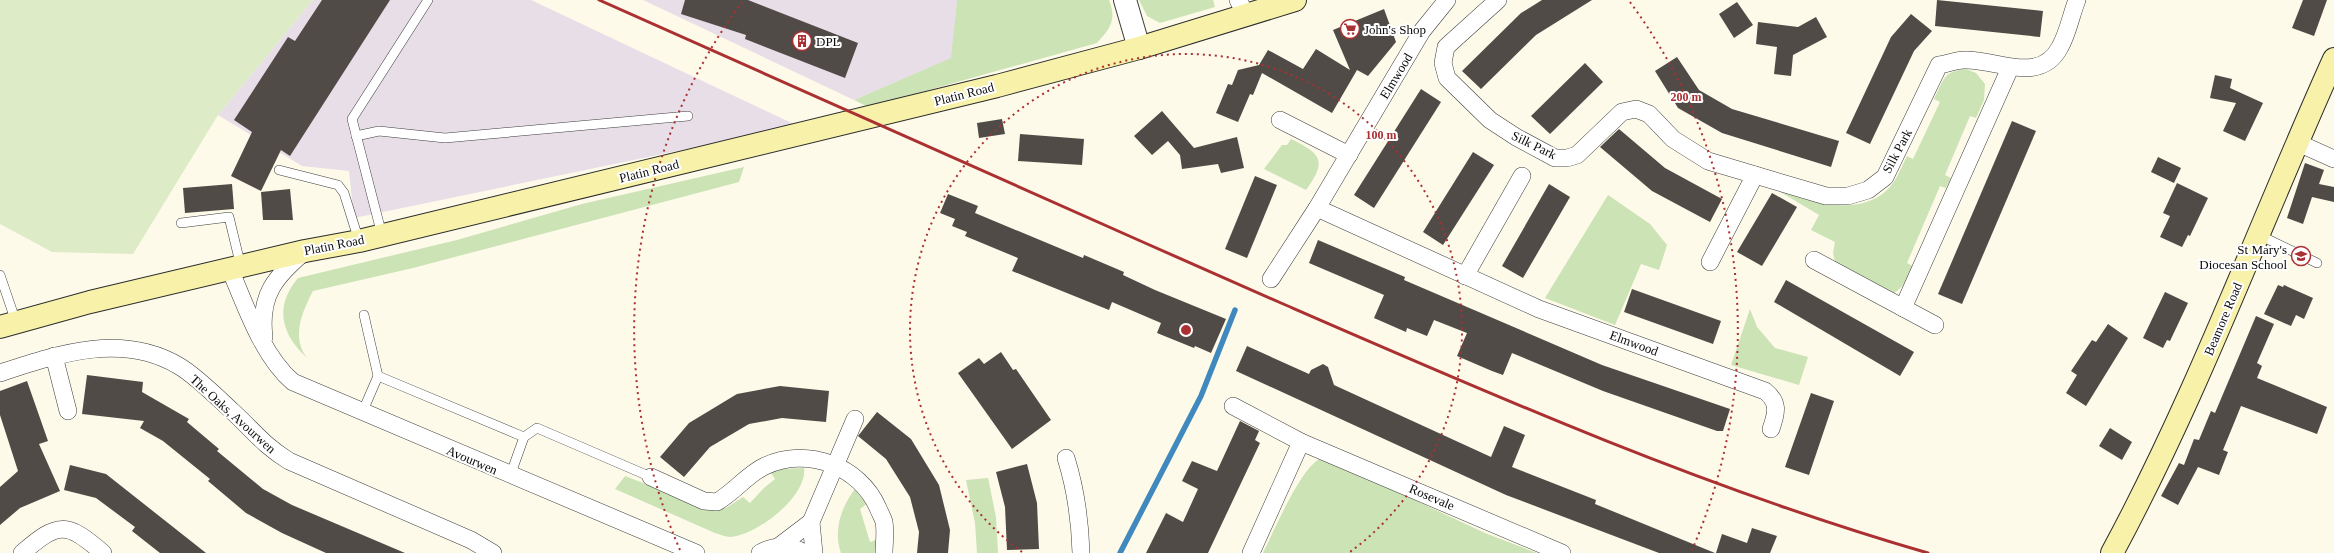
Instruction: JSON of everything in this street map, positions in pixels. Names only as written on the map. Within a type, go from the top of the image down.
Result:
[{"type":"main road","name":"Platin Road","points":[[8,324],[90,302],[305,251],[359,241],[893,112],[1139,48],[1243,8],[1294,0]]},
{"type":"main road","name":"Beamore Road","points":[[2112,553],[2196,382],[2259,235],[2296,142],[2334,59]]},
{"type":"street","points":[[1125,0],[1139,48]]},
{"type":"street","name":"Elmwood","points":[[1271,279],[1317,208],[1422,31],[1447,0]]},
{"type":"street","name":"Silk Park","points":[[1498,0],[1446,47],[1442,63],[1447,78],[1490,120],[1516,137],[1555,158],[1567,158],[1577,155],[1622,112],[1636,109],[1649,114],[1673,139],[1708,161],[1826,196],[1848,196],[1868,190],[1884,177],[1940,66],[1964,60],[2010,68],[2034,67],[2049,60],[2060,48],[2076,0]]},
{"type":"street","points":[[1903,308],[2010,68]]},
{"type":"street","points":[[1280,120],[1349,155]]},
{"type":"street","points":[[2296,142],[2334,159]]},
{"type":"street","points":[[1710,262],[1755,175]]},
{"type":"street","points":[[1465,276],[1522,176]]},
{"type":"street","name":"Elmwood","points":[[1317,208],[1539,309],[1765,391],[1776,404],[1777,412],[1771,428]]},
{"type":"street","name":"Avourwen","points":[[265,345],[263,313],[269,289],[283,270],[305,251]]},
{"type":"street","points":[[1814,260],[1935,325]]},
{"type":"street","name":"Avourwen","points":[[235,268],[265,345],[283,374],[293,382],[510,476],[696,553]]},
{"type":"street","name":"The Oaks, Avourwen","points":[[0,373],[54,356],[103,347],[147,352],[179,366],[233,411],[269,448],[289,461],[471,540],[493,553]]},
{"type":"street","points":[[54,356],[68,411]]},
{"type":"street","name":"Rosevale","points":[[1233,406],[1301,442],[1562,553]]},
{"type":"street","points":[[814,553],[811,522],[856,419]]},
{"type":"street","points":[[1251,553],[1301,442]]},
{"type":"street","points":[[651,477],[704,501],[716,502],[765,466],[784,460],[808,458],[835,466],[858,478],[875,500],[884,522],[884,553]]},
{"type":"street","points":[[1066,458],[1075,488],[1079,513],[1081,553]]},
{"type":"street","points":[[760,553],[778,546],[811,522]]},
{"type":"street","points":[[22,553],[52,529],[66,529],[84,536],[103,553]]},
{"type":"street","points":[[778,546],[789,547],[804,553]]},
{"type":"lane","points":[[382,235],[352,119],[428,0]]},
{"type":"lane","points":[[356,136],[379,131],[445,138],[688,116]]},
{"type":"lane","points":[[279,170],[338,185],[344,193],[359,241]]},
{"type":"lane","points":[[181,222],[229,217],[235,268]]},
{"type":"lane","points":[[2259,235],[2317,263]]},
{"type":"lane","points":[[0,275],[8,324]]},
{"type":"lane","points":[[362,413],[378,376],[364,316]]},
{"type":"lane","points":[[378,376],[524,437]]},
{"type":"lane","points":[[510,476],[524,437],[537,428],[651,477]]},
{"type":"shaded area","points":[[313,0],[531,0],[798,126],[354,218],[349,171],[302,166],[218,115]]},
{"type":"shaded area","points":[[643,0],[957,0],[952,58],[854,100]]},
{"type":"green space","points":[[0,0],[313,0],[218,115],[133,254],[52,252],[0,224]]},
{"type":"green space","points":[[957,0],[1109,0],[1112,19],[1109,29],[1097,43],[868,107],[854,100],[951,58]]},
{"type":"green space","points":[[1139,0],[1213,0],[1215,7],[1160,23],[1147,16]]},
{"type":"green space","points":[[1966,69],[1976,73],[1985,84],[1984,100],[1976,118],[1970,116],[1945,175],[1951,178],[1946,188],[1940,186],[1907,263],[1913,266],[1903,285],[1893,294],[1835,262],[1833,253],[1835,242],[1811,230],[1819,215],[1777,190],[1818,202],[1832,204],[1861,204],[1874,199],[1886,191],[1893,183],[1907,156],[1913,159],[1940,102],[1934,99],[1942,82],[1948,74]]},
{"type":"green space","points":[[1291,139],[1309,149],[1318,159],[1319,165],[1317,172],[1306,190],[1264,169],[1282,145],[1287,145]]},
{"type":"green space","points":[[744,167],[739,182],[413,268],[313,291],[302,316],[299,333],[302,350],[307,358],[298,349],[286,330],[283,310],[290,289],[298,278],[457,240],[582,204]]},
{"type":"green space","points":[[1608,195],[1650,224],[1667,245],[1659,270],[1641,264],[1615,325],[1545,298]]},
{"type":"green space","points":[[1750,309],[1757,327],[1775,348],[1808,357],[1799,385],[1731,365]]},
{"type":"green space","points":[[1320,459],[1333,462],[1485,533],[1537,553],[1263,553],[1296,487],[1304,474]]},
{"type":"green space","points":[[804,468],[803,479],[798,490],[778,513],[753,530],[741,535],[730,537],[715,533],[615,489],[625,476],[710,509],[726,508],[743,497],[750,503],[775,479],[771,473],[782,469]]},
{"type":"green space","points":[[988,478],[996,517],[998,553],[977,553],[975,523],[966,480]]},
{"type":"green space","points":[[855,489],[868,503],[860,509],[870,542],[876,540],[876,553],[841,553],[838,528],[842,511]]},
{"type":"building","points":[[322,0],[390,0],[290,156],[281,150],[261,191],[231,176],[252,132],[234,120],[288,37],[295,41]]},
{"type":"building","name":"DPL","points":[[685,0],[748,0],[858,43],[845,78],[745,39],[746,35],[681,14]]},
{"type":"building","points":[[1542,0],[1592,0],[1536,35],[1481,89],[1462,71],[1521,13]]},
{"type":"building","points":[[1937,0],[2043,11],[2040,37],[1935,26]]},
{"type":"building","points":[[2303,0],[2327,0],[2314,36],[2292,28]]},
{"type":"building","points":[[1737,2],[1753,25],[1734,38],[1719,14]]},
{"type":"building","points":[[1384,9],[1396,42],[1368,76],[1357,70],[1332,113],[1262,73],[1253,95],[1250,94],[1238,122],[1216,113],[1228,84],[1232,85],[1238,70],[1259,65],[1268,50],[1303,69],[1316,49],[1350,70],[1333,30]]},
{"type":"building","points":[[1911,14],[1932,31],[1914,51],[1870,144],[1846,133],[1891,37]]},
{"type":"building","points":[[1816,17],[1827,37],[1793,55],[1791,76],[1774,74],[1777,47],[1756,44],[1758,22],[1798,27]]},
{"type":"building","points":[[1677,57],[1699,90],[1732,109],[1839,141],[1831,167],[1722,133],[1678,108],[1655,71]]},
{"type":"building","points":[[1585,63],[1603,82],[1550,134],[1531,116]]},
{"type":"building","points":[[2215,75],[2232,79],[2230,88],[2263,103],[2245,141],[2223,131],[2236,103],[2210,98]]},
{"type":"building","points":[[1421,89],[1441,102],[1374,208],[1354,195]]},
{"type":"building","points":[[1162,111],[1194,148],[1237,137],[1244,168],[1221,173],[1218,164],[1182,169],[1180,155],[1168,141],[1152,155],[1134,136]]},
{"type":"building","points":[[1002,119],[1005,134],[979,138],[977,123]]},
{"type":"building","points":[[2012,121],[2036,131],[1962,304],[1938,294]]},
{"type":"building","points":[[1619,129],[1665,168],[1722,199],[1710,222],[1652,191],[1600,147]]},
{"type":"building","points":[[1020,134],[1084,139],[1082,165],[1018,161]]},
{"type":"building","points":[[1473,152],[1494,165],[1443,245],[1423,232]]},
{"type":"building","points":[[2158,157],[2181,168],[2174,183],[2151,172]]},
{"type":"building","points":[[2305,163],[2324,170],[2319,184],[2334,187],[2334,202],[2312,197],[2303,224],[2287,218]]},
{"type":"building","points":[[1255,176],[1277,185],[1247,258],[1225,249]]},
{"type":"building","points":[[2177,183],[2208,198],[2190,236],[2188,235],[2182,247],[2160,237],[2170,216],[2163,213]]},
{"type":"building","points":[[232,184],[234,209],[185,213],[183,188]]},
{"type":"building","points":[[1549,184],[1570,197],[1523,278],[1502,266]]},
{"type":"building","points":[[290,189],[293,220],[263,220],[261,192]]},
{"type":"building","points":[[1772,193],[1797,207],[1762,266],[1737,252]]},
{"type":"building","points":[[948,194],[978,206],[975,213],[1083,258],[1084,255],[1124,272],[1123,275],[1155,290],[1226,319],[1211,353],[1195,346],[1194,348],[1157,333],[1161,323],[1112,302],[1109,310],[1012,271],[1018,258],[965,236],[967,232],[952,226],[955,219],[940,213]]},
{"type":"building","points":[[1318,240],[1405,277],[1404,280],[1602,365],[1730,409],[1723,431],[1717,431],[1603,391],[1512,353],[1503,375],[1492,371],[1457,356],[1467,333],[1434,320],[1427,336],[1407,328],[1406,332],[1374,318],[1384,295],[1309,263]]},
{"type":"building","points":[[1786,280],[1914,352],[1900,376],[1774,302]]},
{"type":"building","points":[[2278,285],[2283,287],[2284,285],[2313,298],[2304,319],[2296,315],[2291,326],[2264,314]]},
{"type":"building","points":[[1632,289],[1721,321],[1713,344],[1624,312]]},
{"type":"building","points":[[2165,292],[2188,303],[2170,341],[2167,340],[2163,348],[2143,338]]},
{"type":"building","points":[[2256,316],[2274,324],[2257,363],[2262,366],[2257,378],[2327,407],[2317,434],[2241,406],[2223,450],[2228,452],[2219,475],[2198,467],[2178,505],[2161,496],[2179,463],[2184,465],[2194,439],[2199,440],[2211,411],[2215,413]]},
{"type":"building","points":[[2108,324],[2128,338],[2086,406],[2066,393],[2077,375],[2071,371],[2092,340],[2096,342]]},
{"type":"building","points":[[1247,346],[1309,374],[1311,370],[1323,364],[1328,367],[1334,385],[1491,457],[1504,426],[1525,435],[1512,467],[1596,500],[1595,504],[1715,553],[1659,553],[1506,495],[1236,371]]},
{"type":"building","points":[[1001,352],[1013,370],[1016,369],[1051,420],[1012,449],[958,373],[979,358],[984,364]]},
{"type":"building","points":[[87,375],[143,382],[142,392],[189,419],[187,422],[219,449],[217,451],[263,489],[292,505],[405,553],[326,553],[282,533],[246,513],[208,481],[210,479],[163,441],[140,428],[144,421],[82,414]]},
{"type":"building","points":[[27,381],[48,441],[39,444],[60,491],[20,508],[0,525],[0,487],[18,471],[0,415],[0,391]]},
{"type":"building","points":[[780,386],[829,391],[826,422],[782,418],[749,424],[710,447],[684,477],[660,457],[689,423],[737,394]]},
{"type":"building","points":[[1811,393],[1834,401],[1809,475],[1785,467]]},
{"type":"building","points":[[877,412],[911,439],[939,485],[950,530],[948,553],[917,553],[919,532],[910,497],[886,459],[858,436]]},
{"type":"building","points":[[1240,421],[1259,431],[1255,440],[1260,443],[1208,553],[1146,553],[1166,513],[1183,522],[1198,489],[1182,481],[1192,461],[1217,471]]},
{"type":"building","points":[[2110,428],[2132,442],[2122,460],[2099,446]]},
{"type":"building","points":[[1027,464],[1037,503],[1039,549],[1007,550],[1005,507],[996,472]]},
{"type":"building","points":[[70,465],[106,474],[206,553],[160,553],[132,531],[135,527],[96,498],[64,490]]},
{"type":"building","points":[[1752,528],[1777,536],[1770,553],[1716,553],[1722,534],[1747,543]]},
{"type":"waterway","points":[[1120,553],[1201,396],[1235,310]]},
{"type":"railway","points":[[599,0],[1360,338],[1520,406],[1681,470],[1763,500],[1845,528],[1928,553]]},
{"type":"place","name":"John's Shop","points":[[1350,29]]},
{"type":"place","name":"DPL","points":[[802,41]]},
{"type":"place","name":"St Mary's Diocesan School","points":[[2301,256]]}]
